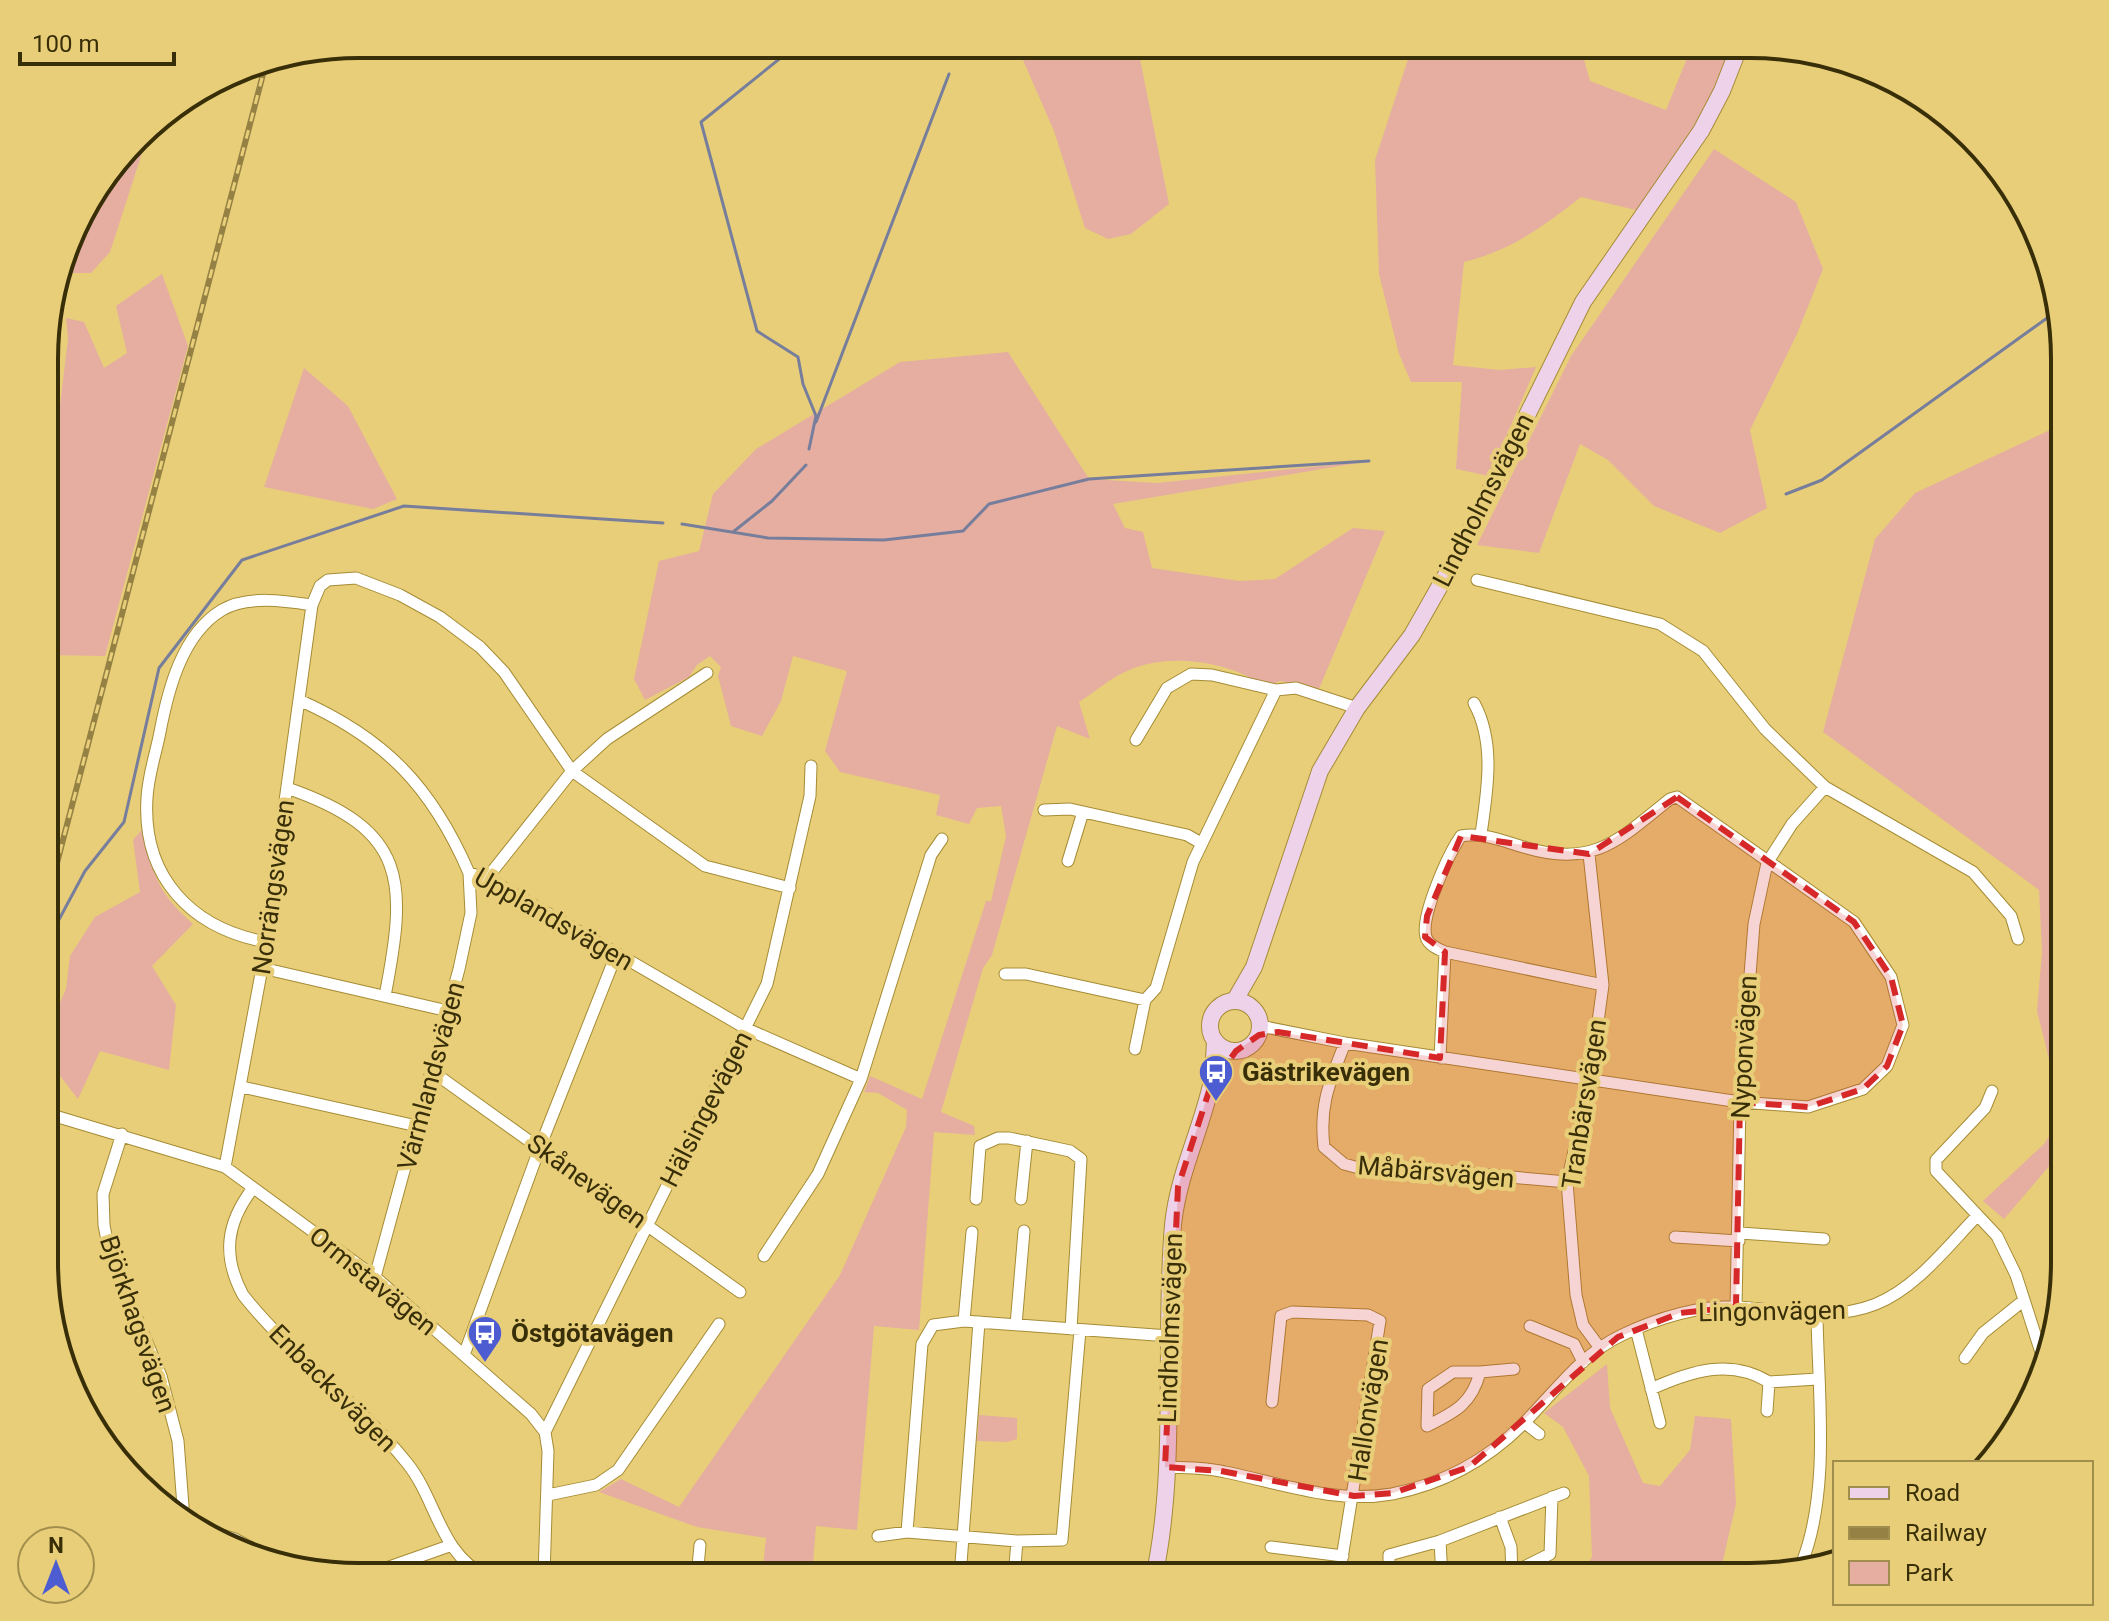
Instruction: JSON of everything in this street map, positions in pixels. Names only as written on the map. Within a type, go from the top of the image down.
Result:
[{"type":"main road","name":"Lindholmsvägen","points":[[1157,1563],[1165,1467],[1178,1187],[1211,1085],[1215,1042],[1209,1025],[1213,1013],[1222,1004],[1235,1000],[1254,967],[1320,771],[1357,708],[1412,635],[1462,547],[1583,302],[1701,131],[1735,58]]},
{"type":"main road","name":"Lindholmsvägen","points":[[1211,1085],[1236,1051],[1247,1048],[1260,1030],[1252,1007],[1254,967]]},
{"type":"main road","points":[[1235,1000],[1252,1007]]},
{"type":"main road","points":[[1215,1042],[1236,1051]]},
{"type":"street","points":[[266,942],[223,931],[207,923],[182,901],[160,868],[152,843],[147,795],[167,696],[190,646],[205,626],[224,609],[253,602],[312,605],[320,586],[328,580],[356,578],[400,595],[440,617],[470,639],[504,672],[572,771],[705,866],[790,888]]},
{"type":"street","points":[[1477,580],[1660,624],[1703,651],[1765,729],[1825,787],[1973,872],[2011,916],[2018,939]]},
{"type":"street","name":"Norrängsvägen","points":[[225,1167],[262,968],[312,605]]},
{"type":"street","points":[[487,878],[572,771],[607,739],[707,673]]},
{"type":"street","points":[[1136,740],[1167,688],[1191,674],[1212,675],[1276,690],[1296,688],[1357,708]]},
{"type":"street","points":[[1135,1049],[1145,1000],[1156,988],[1201,843],[1276,690]]},
{"type":"street","name":"Upplandsvägen","points":[[299,700],[351,725],[383,747],[412,777],[453,836],[469,873],[487,878],[747,1029],[861,1079]]},
{"type":"street","points":[[1474,703],[1484,721],[1486,741],[1487,785],[1481,834]]},
{"type":"street","name":"Hälsingevägen","points":[[545,1432],[767,984],[810,796],[811,766]]},
{"type":"street","points":[[1767,863],[1792,824],[1825,787]]},
{"type":"street","points":[[287,788],[348,813],[366,830],[387,860],[394,876],[399,910],[385,996]]},
{"type":"street","points":[[1260,1030],[1590,1081],[1740,1102],[1808,1107],[1863,1089],[1887,1066],[1903,1025],[1891,977],[1854,922],[1677,797],[1616,841],[1589,854],[1532,850],[1481,834],[1461,836],[1427,916],[1425,937],[1432,946],[1445,952],[1603,985]]},
{"type":"street","points":[[1044,810],[1083,812],[1187,835],[1201,843]]},
{"type":"street","points":[[1068,861],[1083,812]]},
{"type":"street","points":[[764,1256],[818,1174],[861,1079],[931,855],[942,839]]},
{"type":"street","name":"Tranbärsvägen","points":[[1589,854],[1603,985],[1590,1081],[1567,1182],[1576,1295],[1583,1325],[1600,1348]]},
{"type":"street","name":"Nyponvägen","points":[[1736,1307],[1740,1102],[1748,956],[1767,863]]},
{"type":"street","name":"Värmlandsvägen","points":[[375,1277],[433,1072],[471,913],[469,873]]},
{"type":"street","points":[[1440,1058],[1445,952]]},
{"type":"street","points":[[464,1355],[540,1147],[616,955]]},
{"type":"street","points":[[262,968],[448,1011]]},
{"type":"street","points":[[1005,974],[1026,974],[1145,1000]]},
{"type":"street","name":"Måbärsvägen","points":[[1345,1043],[1322,1103],[1321,1120],[1324,1147],[1344,1164],[1366,1170],[1432,1170],[1567,1182]]},
{"type":"street","name":"Skånevägen","points":[[433,1072],[740,1292]]},
{"type":"street","points":[[242,1087],[417,1126]]},
{"type":"street","points":[[1992,1091],[1985,1108],[1936,1160],[1936,1171],[1997,1236],[2039,1347]]},
{"type":"street","name":"Ormstavägen","points":[[58,1117],[225,1167],[375,1277],[531,1414],[545,1432]]},
{"type":"street","name":"Björkhagsvägen","points":[[122,1134],[103,1194],[104,1225],[109,1251],[161,1376],[178,1441],[183,1506]]},
{"type":"street","points":[[878,1536],[907,1532],[1017,1541],[1062,1540],[1076,1330],[1081,1159],[1070,1151],[998,1138],[980,1146],[976,1199]]},
{"type":"street","points":[[1021,1199],[1027,1141]]},
{"type":"street","name":"Enbacksvägen","points":[[253,1188],[239,1206],[229,1238],[232,1269],[243,1295],[408,1464],[449,1546],[465,1563]]},
{"type":"street","name":"Lingonvägen","points":[[1165,1467],[1221,1471],[1287,1488],[1354,1496],[1393,1493],[1435,1482],[1469,1467],[1525,1423],[1583,1362],[1600,1348],[1636,1329],[1680,1313],[1736,1307],[1817,1315],[1850,1311],[1888,1297],[1921,1273],[1976,1217]]},
{"type":"street","points":[[1016,1325],[1024,1231]]},
{"type":"street","points":[[964,1321],[972,1232]]},
{"type":"street","points":[[1675,1237],[1824,1239]]},
{"type":"street","points":[[1965,1358],[1983,1333],[2023,1301]]},
{"type":"street","name":"Hallonvägen","points":[[1272,1402],[1281,1316],[1292,1312],[1368,1315],[1380,1321],[1354,1496]]},
{"type":"street","points":[[1803,1558],[1815,1518],[1817,1315]]},
{"type":"street","points":[[907,1532],[922,1344],[933,1325],[964,1321],[1169,1336]]},
{"type":"street","points":[[961,1563],[979,1322]]},
{"type":"street","points":[[548,1495],[596,1485],[618,1470],[719,1324]]},
{"type":"street","points":[[1530,1326],[1574,1344],[1583,1362]]},
{"type":"street","points":[[1636,1329],[1660,1423]]},
{"type":"street","points":[[1651,1389],[1680,1375],[1716,1368],[1754,1373],[1769,1382],[1817,1379]]},
{"type":"street","points":[[1480,1372],[1474,1394],[1461,1409],[1427,1426],[1428,1389],[1453,1372],[1514,1369]]},
{"type":"street","points":[[1767,1411],[1769,1382]]},
{"type":"street","points":[[1525,1423],[1539,1434]]},
{"type":"street","points":[[545,1432],[548,1495],[545,1563]]},
{"type":"street","points":[[1389,1563],[1389,1555],[1440,1541],[1558,1495],[1550,1554],[1534,1563]]},
{"type":"street","points":[[1342,1563],[1354,1496]]},
{"type":"street","points":[[1500,1517],[1511,1547],[1512,1563]]},
{"type":"street","points":[[1015,1563],[1017,1541]]},
{"type":"street","points":[[1440,1541],[1441,1563]]},
{"type":"street","points":[[698,1563],[700,1545]]},
{"type":"street","points":[[401,1563],[449,1546]]},
{"type":"street","points":[[1271,1547],[1343,1556]]},
{"type":"highlighted area","points":[[1677,797],[1854,922],[1891,977],[1903,1025],[1887,1066],[1863,1089],[1808,1107],[1740,1102],[1736,1307],[1680,1313],[1618,1337],[1469,1467],[1393,1493],[1354,1496],[1221,1471],[1165,1467],[1178,1187],[1211,1085],[1236,1051],[1259,1035],[1278,1032],[1440,1058],[1445,952],[1425,937],[1427,916],[1461,836],[1589,854]]},
{"type":"green space","points":[[1022,58],[1140,58],[1169,204],[1131,234],[1108,239],[1085,228],[1054,131]]},
{"type":"green space","points":[[1408,58],[1584,58],[1590,81],[1666,110],[1687,58],[1727,58],[1698,126],[1640,211],[1581,197],[1526,236],[1464,262],[1453,365],[1499,370],[1536,367],[1489,476],[1456,469],[1462,382],[1411,382],[1399,354],[1379,274],[1375,160]]},
{"type":"green space","points":[[143,149],[110,252],[91,273],[71,273],[81,244],[98,208]]},
{"type":"green space","points":[[1714,149],[1796,202],[1823,269],[1797,334],[1750,430],[1767,508],[1720,533],[1654,506],[1608,460],[1580,444],[1539,553],[1477,545],[1571,356]]},
{"type":"green space","points":[[162,274],[188,346],[105,656],[58,655],[58,410],[68,339],[66,318],[84,322],[104,368],[127,353],[116,306]]},
{"type":"green space","points":[[1008,352],[1089,479],[1157,483],[1369,461],[1113,504],[1125,528],[1143,532],[1152,568],[1240,581],[1275,579],[1353,528],[1385,531],[1319,689],[1280,681],[1265,687],[1235,671],[1217,666],[1198,662],[1161,662],[1121,674],[1079,702],[1090,739],[1057,726],[992,955],[983,968],[941,1112],[974,1126],[975,1135],[934,1132],[919,1330],[874,1326],[857,1530],[816,1526],[813,1563],[763,1563],[766,1538],[697,1527],[599,1492],[621,1479],[679,1507],[840,1275],[906,1127],[907,1110],[878,1093],[864,1092],[870,1076],[922,1099],[986,901],[991,901],[1006,836],[1001,806],[977,808],[969,824],[936,815],[940,795],[840,772],[825,751],[847,671],[793,656],[781,701],[762,736],[731,726],[718,676],[721,667],[710,656],[697,665],[689,677],[645,700],[634,679],[659,561],[699,551],[713,494],[756,449],[900,362]]},
{"type":"green space","points":[[304,368],[348,406],[397,499],[373,509],[264,487]]},
{"type":"green space","points":[[2051,430],[2051,1067],[2037,1011],[2042,952],[2039,890],[1823,732],[1875,539],[1915,493]]},
{"type":"green space","points":[[144,827],[158,881],[193,924],[152,966],[176,1005],[169,1070],[100,1051],[78,1099],[58,1073],[58,1007],[66,989],[70,956],[95,917],[140,892],[133,840]]},
{"type":"green space","points":[[2051,1133],[2051,1164],[2004,1219],[1983,1201],[2044,1144]]},
{"type":"green space","points":[[1607,1364],[1610,1408],[1643,1483],[1660,1486],[1690,1450],[1695,1416],[1731,1419],[1736,1504],[1722,1563],[1588,1563],[1592,1557],[1589,1476],[1563,1427],[1544,1413]]},
{"type":"green space","points":[[979,1415],[1017,1418],[1017,1439],[1007,1442],[977,1441]]},
{"type":"waterway","points":[[781,58],[701,122],[757,331],[798,357],[803,384],[816,416],[809,449]]},
{"type":"waterway","points":[[816,422],[949,74]]},
{"type":"waterway","points":[[1786,494],[1822,480],[2048,318]]},
{"type":"waterway","points":[[682,524],[768,538],[884,540],[963,531],[989,504],[1089,479],[1369,461]]},
{"type":"waterway","points":[[733,532],[772,501],[806,465]]},
{"type":"waterway","points":[[58,921],[85,871],[124,822],[159,668],[242,560],[404,506],[663,523]]},
{"type":"railway","points":[[58,859],[263,74]]},
{"type":"place","name":"Gästrikevägen","points":[[1216,1103]]},
{"type":"place","name":"Östgötavägen","points":[[485,1364]]}]
